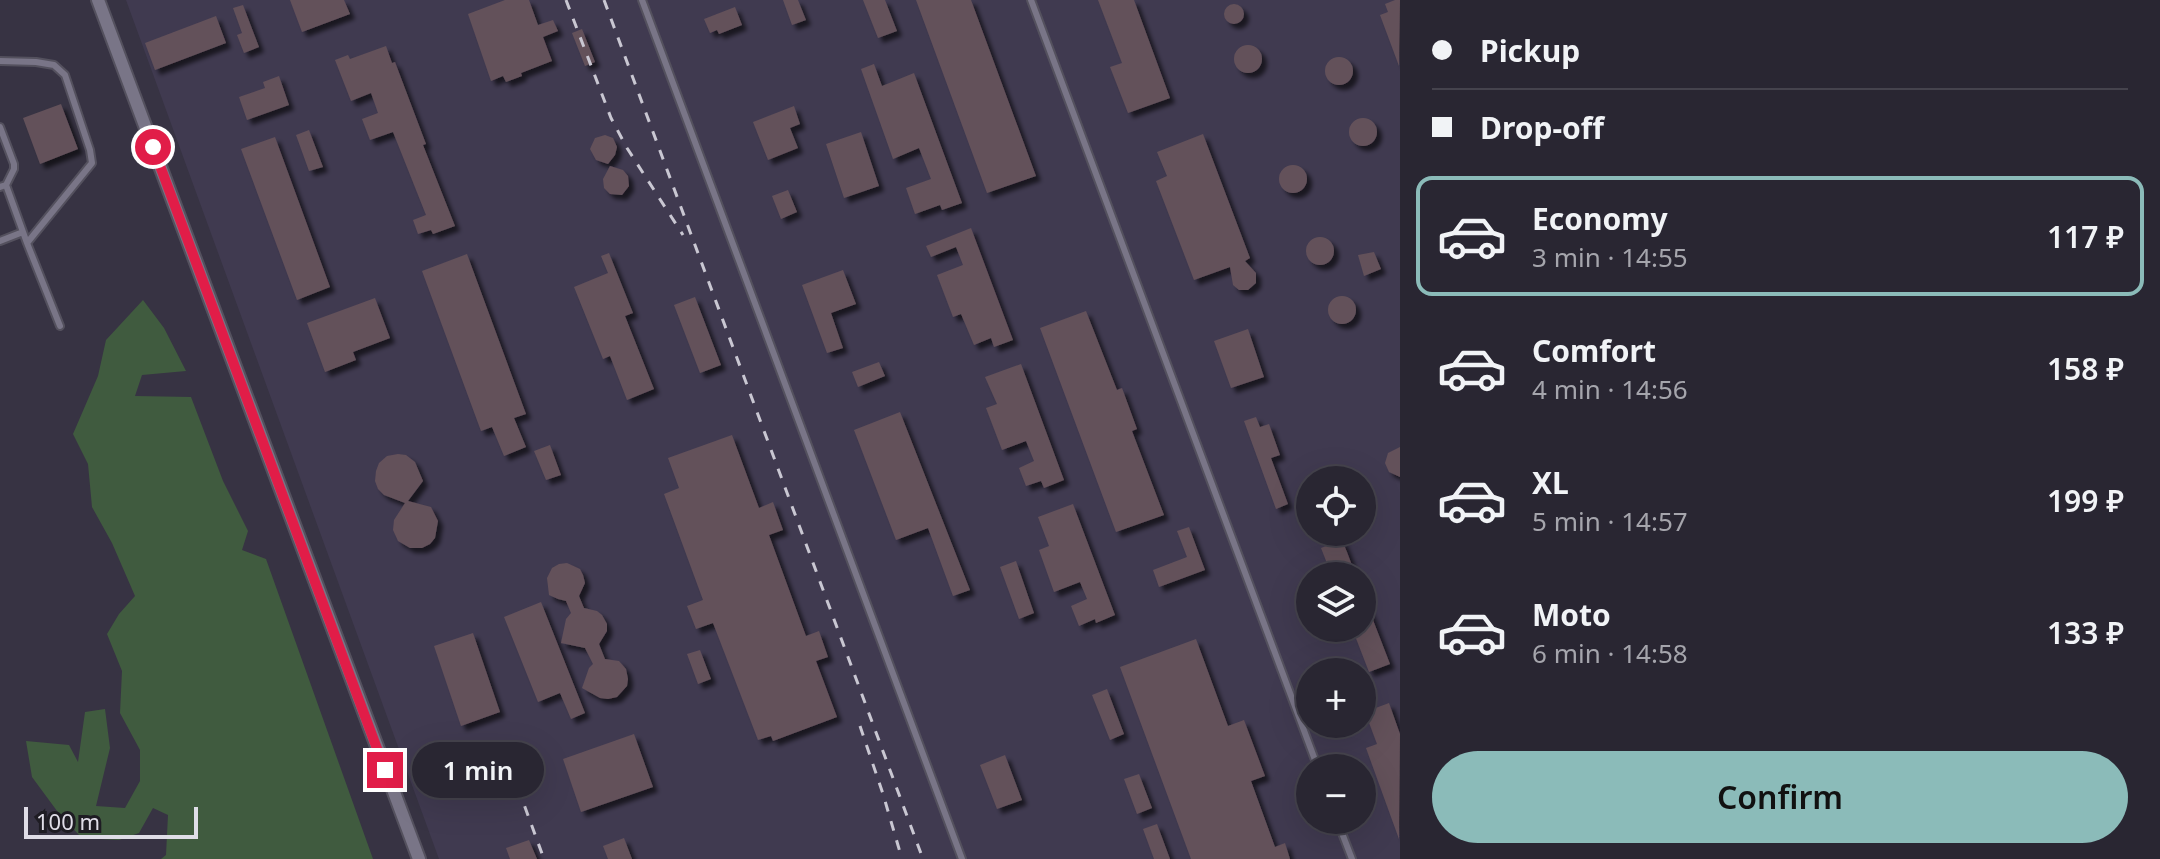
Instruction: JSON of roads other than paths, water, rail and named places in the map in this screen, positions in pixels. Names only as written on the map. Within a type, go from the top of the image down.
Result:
[{"type":"street","points":[[98,0],[419,859]]},
{"type":"lane","points":[[642,0],[962,859]]},
{"type":"lane","points":[[1031,0],[1313,754]]},
{"type":"lane","points":[[0,61],[54,65],[65,75],[92,163],[27,243]]},
{"type":"lane","points":[[0,127],[14,164],[3,186],[60,326]]},
{"type":"lane","points":[[0,241],[23,232]]},
{"type":"lane","points":[[1342,834],[1352,859]]},
{"type":"railway","points":[[566,0],[611,118],[683,235]]},
{"type":"railway","points":[[604,0],[923,859]]},
{"type":"railway","points":[[860,726],[902,859]]},
{"type":"railway","points":[[504,750],[544,859]]}]
